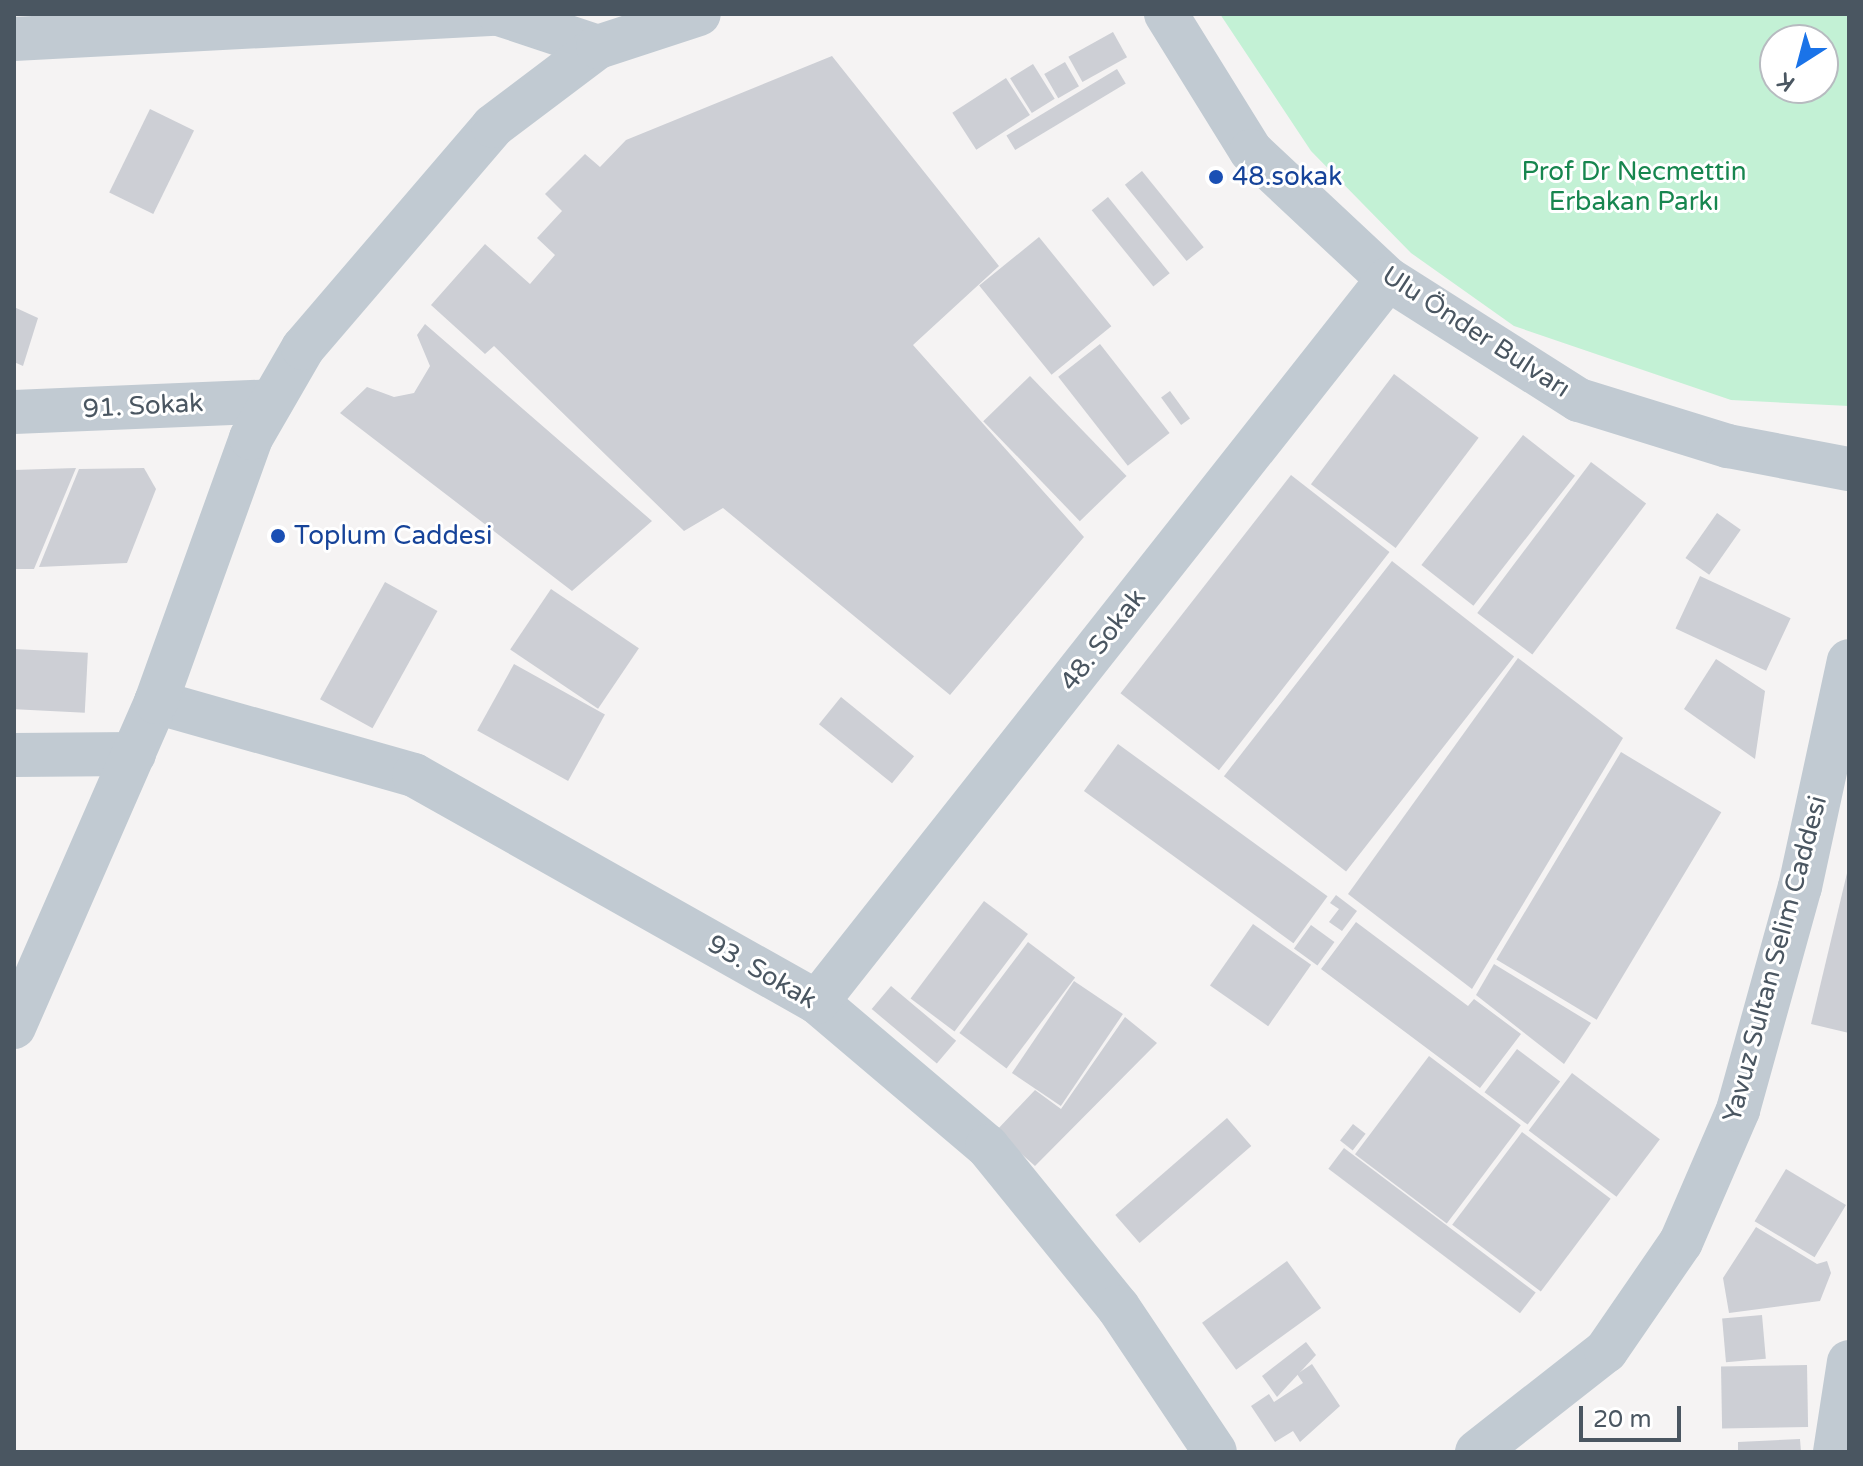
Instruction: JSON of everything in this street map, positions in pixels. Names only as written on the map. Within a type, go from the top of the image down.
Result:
[{"type":"street","points":[[14,39],[499,14],[598,47]]},
{"type":"street","points":[[14,1027],[156,702],[251,438],[303,348],[493,126],[598,47],[699,14]]},
{"type":"street","name":"Ulu Önder Bulvarı","points":[[1166,14],[1251,151],[1388,279],[1579,400],[1728,446],[1849,469]]},
{"type":"street","name":"48. Sokak","points":[[817,1002],[1388,279]]},
{"type":"street","name":"91. Sokak","points":[[14,412],[272,401]]},
{"type":"street","name":"Yavuz Sultan Selim Caddesi","points":[[1477,1452],[1606,1351],[1681,1242],[1738,1110],[1800,887],[1849,661]]},
{"type":"street","name":"93. Sokak","points":[[156,702],[414,775],[817,1002],[987,1146],[1118,1307],[1215,1452]]},
{"type":"street","points":[[14,755],[134,754]]},
{"type":"street","points":[[1835,1452],[1849,1362]]},
{"type":"green space","name":"Prof Dr Necmettin Erbakan Parkı","points":[[1220,14],[1849,14],[1849,406],[1731,400],[1514,326],[1411,253],[1311,151]]},
{"type":"building","points":[[1113,32],[1127,57],[1082,82],[1068,57]]},
{"type":"building","points":[[832,56],[999,266],[913,345],[1084,537],[950,695],[723,508],[684,531],[494,346],[485,354],[431,305],[485,244],[530,284],[555,255],[537,238],[562,211],[545,194],[585,154],[600,167],[626,140]]},
{"type":"building","points":[[1065,62],[1079,86],[1058,98],[1044,74]]},
{"type":"building","points":[[1033,64],[1055,99],[1032,113],[1010,78]]},
{"type":"building","points":[[1117,69],[1126,84],[1015,150],[1006,135]]},
{"type":"building","points":[[1006,78],[1030,115],[976,150],[952,113]]},
{"type":"building","points":[[150,109],[194,130],[153,214],[109,193]]},
{"type":"building","points":[[1142,171],[1204,247],[1187,261],[1125,185]]},
{"type":"building","points":[[1108,197],[1170,273],[1153,286],[1092,210]]},
{"type":"building","points":[[1039,237],[1111,326],[1052,375],[979,285]]},
{"type":"building","points":[[14,307],[38,318],[23,366],[14,362]]},
{"type":"building","points":[[425,324],[652,521],[572,591],[340,413],[367,387],[394,397],[414,393],[430,366],[417,335]]},
{"type":"building","points":[[1100,344],[1170,433],[1128,466],[1058,377]]},
{"type":"building","points":[[1394,374],[1479,438],[1396,548],[1311,484]]},
{"type":"building","points":[[1030,376],[1127,476],[1080,521],[983,421]]},
{"type":"building","points":[[1170,391],[1190,419],[1181,425],[1161,397]]},
{"type":"building","points":[[1523,435],[1575,476],[1473,606],[1421,565]]},
{"type":"building","points":[[1591,462],[1646,504],[1532,654],[1477,613]]},
{"type":"building","points":[[76,468],[34,569],[14,569],[14,470]]},
{"type":"building","points":[[144,468],[156,489],[127,563],[39,567],[79,469]]},
{"type":"building","points":[[1291,475],[1390,552],[1219,770],[1120,693]]},
{"type":"building","points":[[1717,513],[1741,530],[1709,575],[1685,558]]},
{"type":"building","points":[[1392,561],[1514,656],[1346,872],[1224,776]]},
{"type":"building","points":[[1700,576],[1791,618],[1766,671],[1675,629]]},
{"type":"building","points":[[385,582],[437,611],[373,728],[320,699]]},
{"type":"building","points":[[551,589],[639,648],[598,709],[510,650]]},
{"type":"building","points":[[14,649],[88,653],[85,713],[14,709]]},
{"type":"building","points":[[1518,658],[1623,738],[1472,989],[1348,894]]},
{"type":"building","points":[[1716,659],[1765,691],[1755,759],[1684,709]]},
{"type":"building","points":[[514,664],[605,714],[568,781],[477,730]]},
{"type":"building","points":[[841,697],[914,756],[892,783],[819,724]]},
{"type":"building","points":[[1118,744],[1328,896],[1293,943],[1084,791]]},
{"type":"building","points":[[1621,752],[1721,812],[1597,1020],[1496,959]]},
{"type":"building","points":[[1849,870],[1849,1033],[1811,1024]]},
{"type":"building","points":[[1336,895],[1357,911],[1342,931],[1329,922],[1339,909],[1330,903]]},
{"type":"building","points":[[984,901],[1028,934],[955,1032],[911,998]]},
{"type":"building","points":[[1356,922],[1468,1006],[1474,999],[1521,1034],[1480,1088],[1321,969]]},
{"type":"building","points":[[1253,924],[1311,965],[1268,1026],[1210,985]]},
{"type":"building","points":[[1311,925],[1334,942],[1317,966],[1294,948]]},
{"type":"building","points":[[1028,942],[1075,978],[1007,1069],[959,1033]]},
{"type":"building","points":[[1494,964],[1591,1023],[1564,1064],[1476,995]]},
{"type":"building","points":[[1074,981],[1123,1014],[1061,1106],[1012,1073]]},
{"type":"building","points":[[891,986],[956,1041],[937,1064],[872,1009]]},
{"type":"building","points":[[1125,1017],[1157,1043],[1035,1166],[996,1131],[1035,1090],[1061,1109]]},
{"type":"building","points":[[1517,1049],[1560,1081],[1528,1125],[1485,1092]]},
{"type":"building","points":[[1429,1056],[1521,1125],[1447,1223],[1355,1154]]},
{"type":"building","points":[[1572,1073],[1660,1139],[1617,1197],[1529,1131]]},
{"type":"building","points":[[1227,1118],[1251,1146],[1140,1243],[1115,1215]]},
{"type":"building","points":[[1353,1124],[1366,1134],[1353,1150],[1340,1141]]},
{"type":"building","points":[[1522,1132],[1611,1199],[1541,1291],[1452,1225]]},
{"type":"building","points":[[1344,1148],[1536,1292],[1520,1313],[1328,1169]]},
{"type":"building","points":[[1786,1169],[1846,1205],[1815,1257],[1755,1221]]},
{"type":"building","points":[[1756,1227],[1817,1264],[1827,1261],[1831,1273],[1820,1301],[1729,1313],[1723,1278]]},
{"type":"building","points":[[1287,1261],[1321,1308],[1236,1370],[1202,1323]]},
{"type":"building","points":[[1762,1315],[1766,1359],[1726,1362],[1722,1318]]},
{"type":"building","points":[[1306,1342],[1316,1355],[1277,1397],[1262,1376]]},
{"type":"building","points":[[1312,1364],[1340,1406],[1300,1442],[1293,1431],[1275,1442],[1251,1406],[1269,1394],[1274,1402],[1303,1383],[1297,1374]]},
{"type":"building","points":[[1807,1365],[1808,1427],[1722,1428],[1721,1367]]},
{"type":"building","points":[[1800,1439],[1801,1452],[1738,1452],[1738,1442]]},
{"type":"place","name":"48.sokak","points":[[1216,177]]},
{"type":"place","name":"Toplum Caddesi","points":[[278,536]]}]
